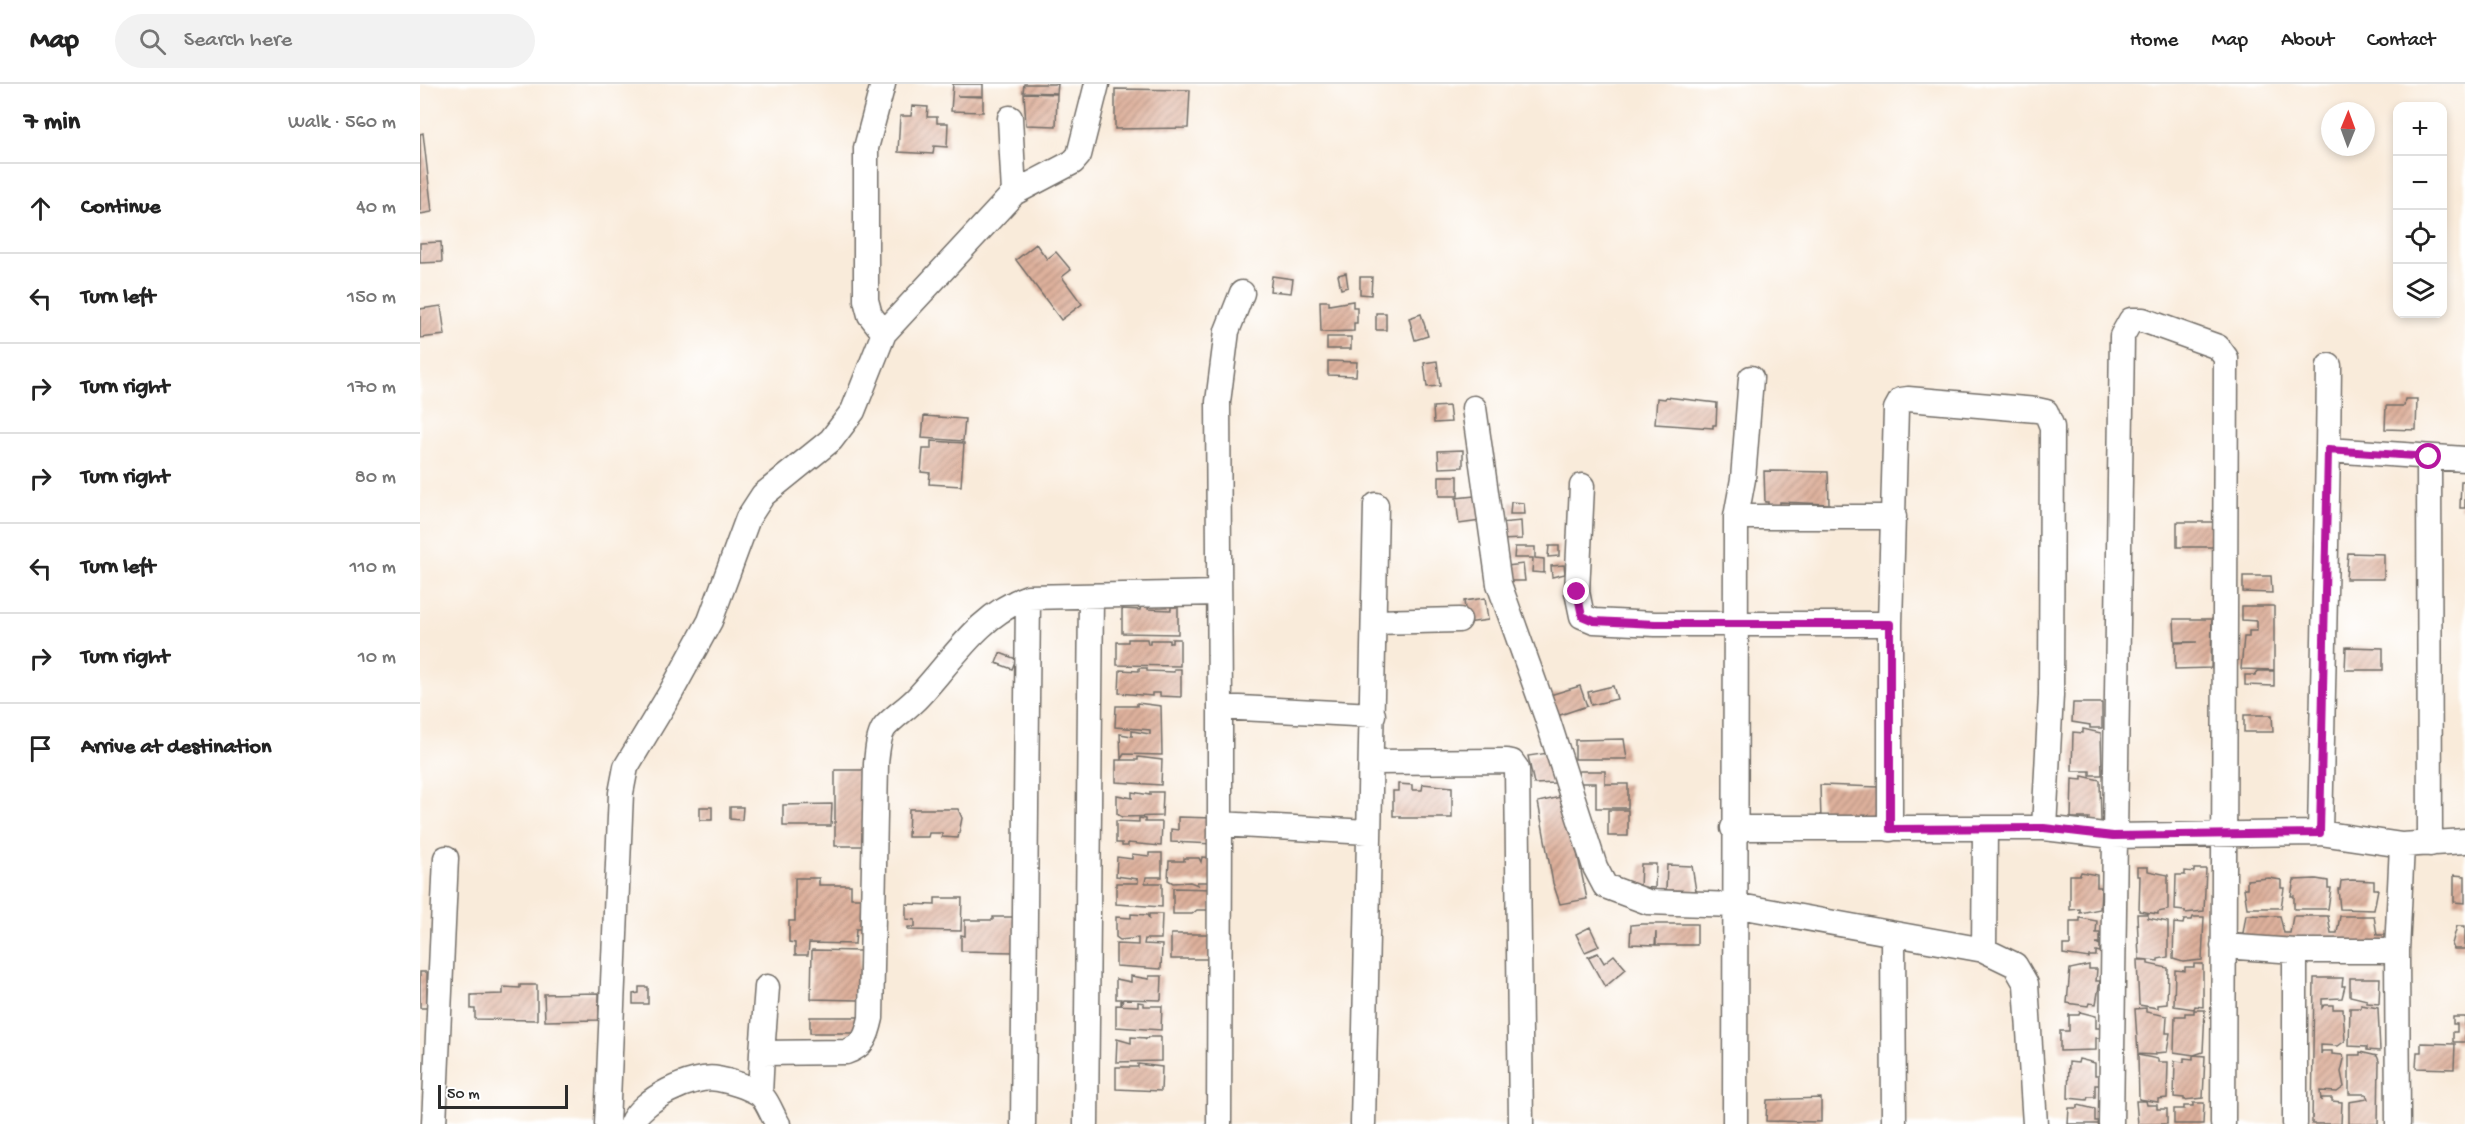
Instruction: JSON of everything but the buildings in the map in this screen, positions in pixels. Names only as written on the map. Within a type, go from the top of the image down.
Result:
[{"type":"street","points":[[883,84],[866,148],[866,300],[870,315],[884,333]]},
{"type":"street","points":[[607,1124],[621,793],[626,767],[710,621],[748,518],[763,495],[831,440],[853,411],[884,333],[1014,193],[1073,162],[1079,155],[1097,84]]},
{"type":"street","points":[[1010,118],[1014,193]]},
{"type":"street","points":[[1219,1124],[1218,402],[1227,331],[1242,293]]},
{"type":"street","points":[[2111,1124],[2113,836],[2120,607],[2118,503],[2122,336],[2131,320],[2144,320],[2218,347],[2226,358],[2223,1124]]},
{"type":"street","points":[[2320,833],[2329,366]]},
{"type":"street","points":[[1735,1124],[1733,828],[1736,517],[1743,479],[1751,378]]},
{"type":"street","points":[[1890,829],[1890,624],[1896,410],[1901,400],[2046,412],[2052,427],[2051,695],[2044,828]]},
{"type":"street","points":[[1474,408],[1499,584],[1547,718],[1595,867],[1605,886],[1648,902],[1734,905],[1893,936],[1984,950],[2015,965],[2026,984],[2035,1124]]},
{"type":"street","points":[[2328,450],[2465,459]]},
{"type":"street","points":[[2429,457],[2430,844]]},
{"type":"street","points":[[1582,486],[1577,572],[1577,592],[1582,616],[1594,621],[1655,624],[1890,624]]},
{"type":"street","points":[[1363,1124],[1376,506]]},
{"type":"street","points":[[1736,517],[1894,517]]},
{"type":"street","points":[[762,1053],[846,1052],[857,1048],[867,1038],[871,1018],[876,764],[883,729],[908,707],[950,662],[972,633],[1009,604],[1028,597],[1219,593]]},
{"type":"street","points":[[1086,1124],[1091,596]]},
{"type":"street","points":[[1023,1124],[1028,597]]},
{"type":"street","points":[[1374,622],[1459,620]]},
{"type":"street","points":[[1220,708],[1373,715]]},
{"type":"street","points":[[1372,762],[1507,761],[1512,762],[1517,769],[1521,1124]]},
{"type":"street","points":[[1220,824],[1368,832]]},
{"type":"street","points":[[1733,828],[2044,828],[2113,836],[2320,833],[2402,845],[2465,841]]},
{"type":"street","points":[[1984,950],[1985,829]]},
{"type":"street","points":[[2398,1124],[2397,951],[2402,845]]},
{"type":"street","points":[[434,1124],[446,858]]},
{"type":"street","points":[[1893,936],[1894,1124]]},
{"type":"street","points":[[2223,946],[2295,951],[2397,951]]},
{"type":"street","points":[[2295,951],[2295,1124]]},
{"type":"street","points":[[767,987],[760,1094],[778,1124]]},
{"type":"street","points":[[631,1124],[634,1115],[648,1103],[694,1081],[717,1078],[760,1094]]},
{"type":"route","points":[[1577,592],[1582,616],[1594,621],[1655,624],[1890,624],[1890,829],[2044,828],[2113,836],[2320,833],[2328,450],[2429,457]]}]
